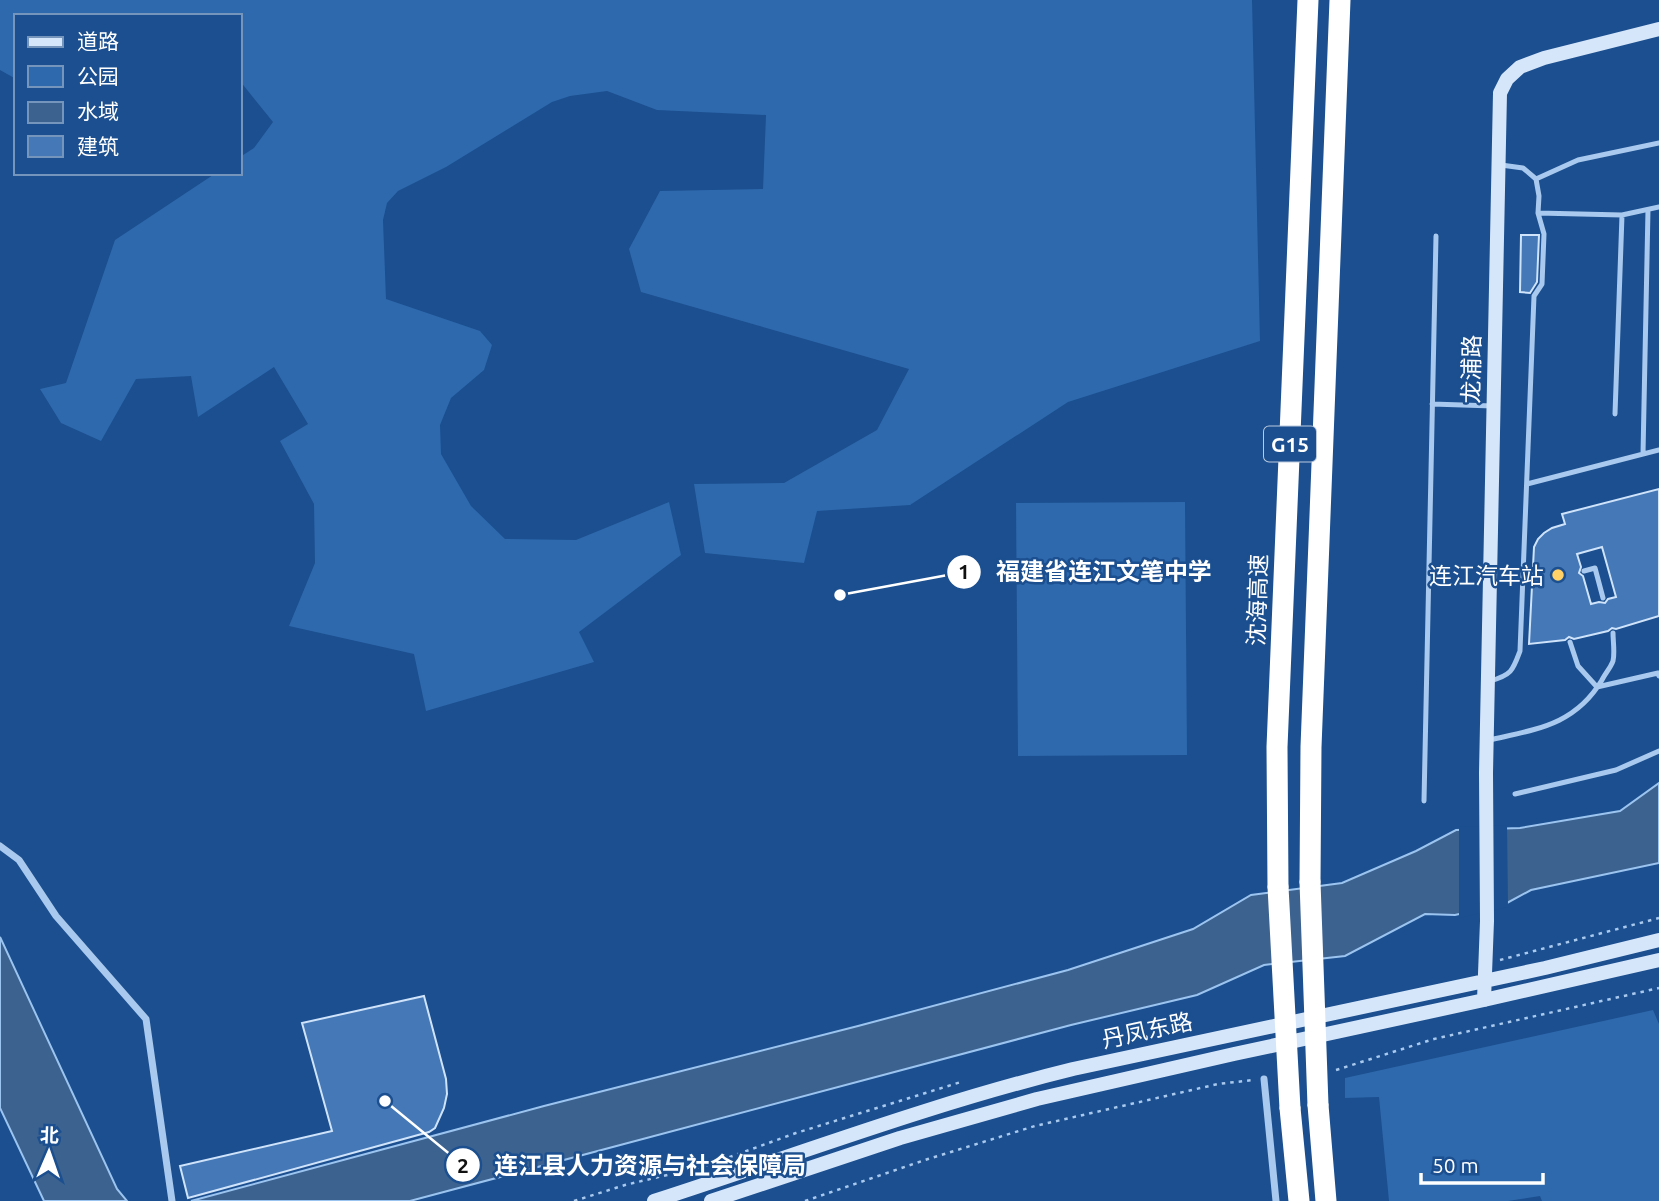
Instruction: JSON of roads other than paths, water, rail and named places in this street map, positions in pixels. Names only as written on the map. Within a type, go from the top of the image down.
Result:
[{"type":"highway","name":"沈海高速","points":[[1299,1201],[1290,1108],[1278,887],[1276,747],[1308,0]]},
{"type":"highway","name":"G15","points":[[1326,1201],[1318,1105],[1310,882],[1311,747],[1340,0]]},
{"type":"main road","name":"龙浦路","points":[[1484,1000],[1500,93],[1513,72],[1520,67],[1544,58],[1659,29]]},
{"type":"main road","name":"丹凤东路","points":[[654,1201],[894,1119],[1003,1087],[1659,940]]},
{"type":"main road","name":"丹凤东路","points":[[711,1201],[913,1134],[1016,1104],[1659,960]]},
{"type":"street","points":[[0,846],[19,860],[56,916],[146,1019],[172,1201]]},
{"type":"street","points":[[1264,1079],[1276,1201]]},
{"type":"lane","points":[[1536,179],[1578,160],[1659,143]]},
{"type":"lane","points":[[1488,681],[1501,678],[1513,669],[1520,651],[1534,296],[1542,284],[1544,234],[1538,213],[1536,179],[1523,167],[1498,164]]},
{"type":"lane","points":[[1538,213],[1622,215],[1659,207]]},
{"type":"lane","points":[[1643,454],[1648,210]]},
{"type":"lane","points":[[1615,414],[1622,215]]},
{"type":"lane","points":[[1424,801],[1436,236]]},
{"type":"lane","points":[[1432,404],[1493,406]]},
{"type":"lane","points":[[1527,484],[1659,450]]},
{"type":"lane","points":[[1584,571],[1595,568],[1603,598]]},
{"type":"lane","points":[[1487,741],[1562,720],[1583,705],[1613,661],[1613,633]]},
{"type":"lane","points":[[1570,642],[1578,666],[1597,687]]},
{"type":"lane","points":[[1597,687],[1658,673],[1659,676]]},
{"type":"lane","points":[[1515,794],[1616,770],[1659,751]]},
{"type":"water","points":[[1659,783],[1659,863],[1531,890],[1507,903],[1455,915],[1425,914],[1345,956],[1264,965],[1197,995],[1071,1025],[410,1201],[191,1201],[1068,970],[1193,929],[1251,895],[1342,883],[1416,851],[1456,830],[1520,828],[1620,811]]},
{"type":"water","points":[[0,937],[117,1189],[127,1201],[44,1201],[0,1108]]},
{"type":"place","name":"连江汽车站","points":[[1558,575]]},
{"type":"place","name":"福建省连江文笔中学","points":[[840,595]]},
{"type":"place","name":"连江县人力资源与社会保障局","points":[[385,1101]]}]
